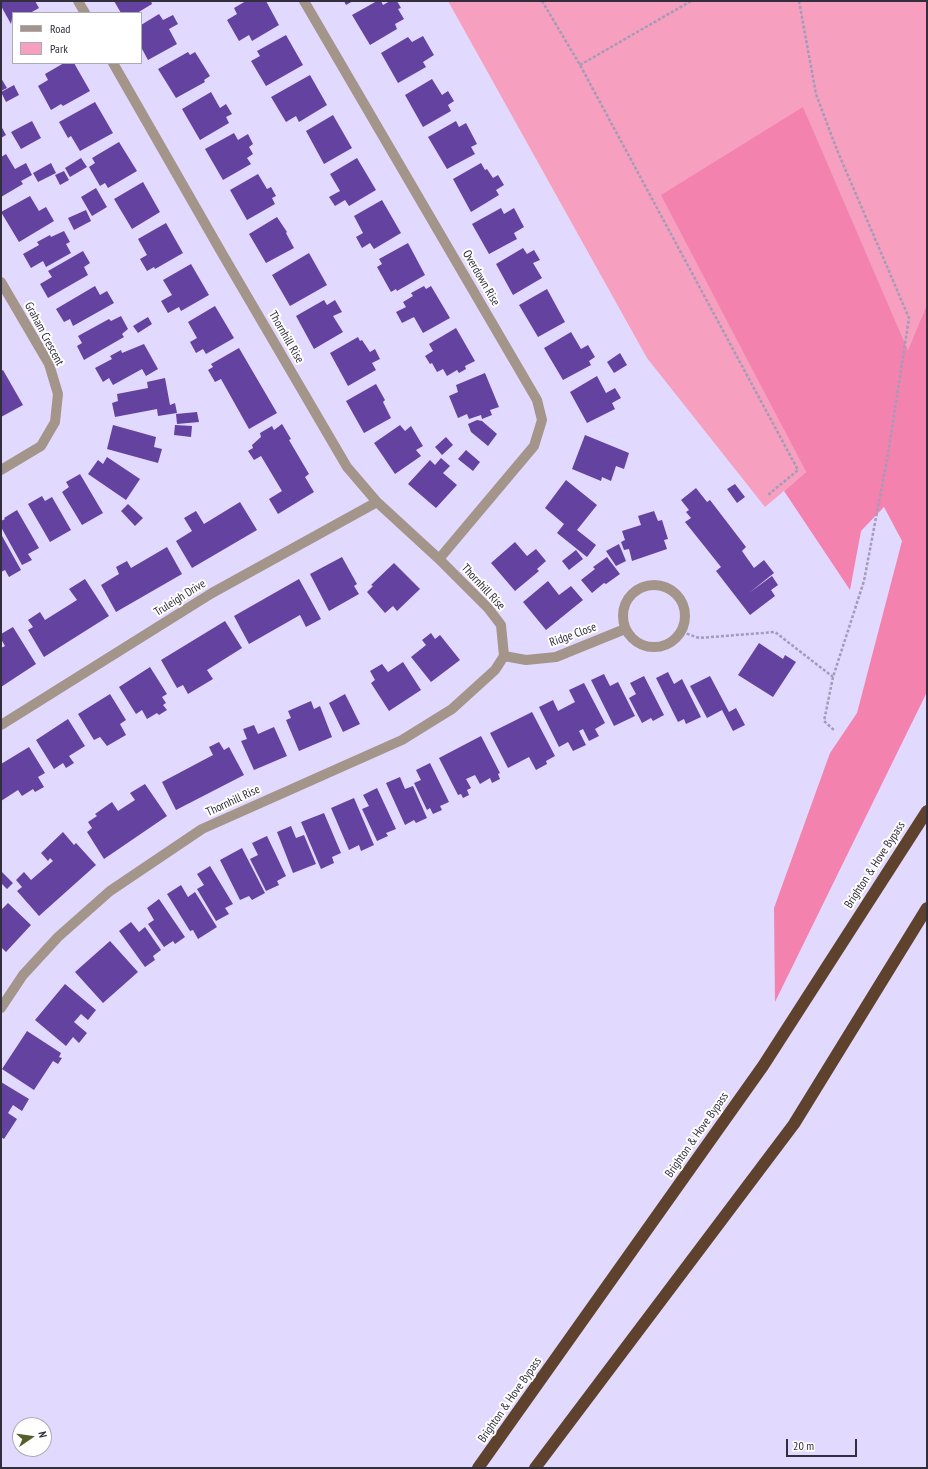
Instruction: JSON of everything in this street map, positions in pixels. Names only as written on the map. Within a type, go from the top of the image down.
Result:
[{"type":"highway","name":"Brighton & Hove Bypass","points":[[478,1468],[763,1066],[927,811]]},
{"type":"highway","points":[[535,1468],[794,1124],[927,908]]},
{"type":"street","points":[[78,1],[84,12]]},
{"type":"street","name":"Overdown Rise","points":[[304,1],[537,400],[542,420],[534,446],[439,559]]},
{"type":"street","name":"Thornhill Rise","points":[[1,1008],[23,975],[53,942],[110,891],[202,829],[402,740],[452,709],[495,670],[504,656],[501,625],[488,608],[439,559],[377,502],[347,467],[114,64]]},
{"type":"street","name":"Graham Crescent","points":[[1,282],[49,364],[58,394],[55,422],[41,446],[1,470]]},
{"type":"street","name":"Truleigh Drive","points":[[1,725],[212,593],[377,502]]},
{"type":"street","points":[[656,584],[667,587],[676,593],[682,601],[685,612],[685,622],[682,632],[675,640],[667,645],[657,648],[638,643],[625,629],[623,619],[624,608],[628,598],[636,590],[645,586],[656,584]]},
{"type":"street","name":"Ridge Close","points":[[504,656],[526,660],[556,657],[625,629]]},
{"type":"path","points":[[542,1],[580,64],[798,470],[768,495]]},
{"type":"path","points":[[580,64],[691,1]]},
{"type":"path","points":[[799,1],[816,94],[837,150],[909,318],[888,454],[864,581],[833,677],[824,721],[835,731]]},
{"type":"path","points":[[682,632],[699,638],[775,632],[833,677]]},
{"type":"green space","points":[[448,1],[927,1],[927,304],[908,350],[803,108],[662,195],[806,472],[765,507],[647,358]]},
{"type":"shaded area","points":[[803,107],[908,350],[927,304],[927,692],[775,1002],[774,908],[830,753],[857,713],[902,541],[884,507],[861,531],[850,590],[784,491],[806,472],[661,195]]},
{"type":"building","points":[[1,1],[35,1],[39,8],[32,12],[12,12],[11,24],[1,6]]},
{"type":"building","points":[[114,1],[151,1],[152,4],[139,12],[120,12]]},
{"type":"building","points":[[246,1],[266,1],[279,25],[252,41],[249,35],[239,41],[227,20],[237,14],[234,8]]},
{"type":"building","points":[[344,1],[353,1],[346,5]]},
{"type":"building","points":[[377,1],[381,1],[383,5],[390,1],[397,1],[401,8],[398,9],[404,19],[395,24],[397,29],[370,45],[352,15]]},
{"type":"building","points":[[159,14],[163,20],[173,15],[178,24],[169,29],[177,44],[148,60],[142,49],[142,24]]},
{"type":"building","points":[[286,35],[303,65],[266,86],[251,61],[260,56],[257,51]]},
{"type":"building","points":[[423,36],[434,55],[423,62],[426,67],[398,83],[381,53],[408,37],[412,42]]},
{"type":"building","points":[[188,52],[190,55],[195,52],[210,76],[204,80],[205,82],[176,98],[158,69]]},
{"type":"building","points":[[62,64],[75,64],[90,91],[63,106],[61,104],[51,110],[38,86],[48,80],[45,74]]},
{"type":"building","points":[[310,75],[327,105],[299,122],[296,116],[286,122],[271,97]]},
{"type":"building","points":[[1,78],[7,88],[1,91]]},
{"type":"building","points":[[432,79],[442,95],[448,91],[454,101],[448,105],[451,111],[423,127],[405,95]]},
{"type":"building","points":[[14,85],[19,95],[6,102],[1,92]]},
{"type":"building","points":[[211,92],[220,108],[226,104],[232,114],[226,117],[229,123],[200,140],[182,109]]},
{"type":"building","points":[[95,102],[113,133],[80,151],[71,136],[68,138],[59,122]]},
{"type":"building","points":[[333,115],[352,148],[324,164],[306,131]]},
{"type":"building","points":[[32,121],[41,138],[21,149],[11,132]]},
{"type":"building","points":[[456,121],[459,127],[466,123],[477,144],[471,147],[475,154],[447,169],[428,137]]},
{"type":"building","points":[[1,126],[6,135],[1,138]]},
{"type":"building","points":[[234,133],[238,140],[248,134],[253,144],[249,147],[253,154],[247,158],[251,164],[223,180],[205,149]]},
{"type":"building","points":[[119,142],[137,171],[108,188],[105,183],[100,186],[89,167],[95,163],[92,158]]},
{"type":"building","points":[[6,154],[15,169],[26,163],[32,175],[21,181],[23,184],[1,197],[1,157]]},
{"type":"building","points":[[81,158],[87,167],[70,177],[65,168]]},
{"type":"building","points":[[357,158],[376,190],[349,206],[345,200],[335,206],[329,197],[340,191],[330,174]]},
{"type":"building","points":[[51,163],[56,173],[38,182],[33,173]]},
{"type":"building","points":[[481,163],[485,170],[487,169],[493,178],[498,175],[504,185],[496,190],[499,195],[471,212],[453,179]]},
{"type":"building","points":[[64,171],[69,180],[60,185],[55,175]]},
{"type":"building","points":[[258,174],[267,189],[271,187],[276,196],[272,198],[275,204],[247,220],[230,190]]},
{"type":"building","points":[[143,182],[160,212],[132,229],[114,199]]},
{"type":"building","points":[[96,188],[107,207],[92,216],[81,197]]},
{"type":"building","points":[[30,196],[39,211],[46,207],[54,221],[19,242],[1,212]]},
{"type":"building","points":[[382,200],[401,233],[374,249],[370,243],[362,248],[356,237],[363,233],[354,216]]},
{"type":"building","points":[[501,208],[504,214],[514,208],[524,227],[514,233],[517,239],[489,254],[472,224]]},
{"type":"building","points":[[86,210],[91,221],[74,230],[68,218]]},
{"type":"building","points":[[277,217],[287,232],[286,233],[294,248],[266,263],[249,234]]},
{"type":"building","points":[[166,223],[183,253],[155,269],[154,267],[147,271],[140,259],[147,255],[138,239]]},
{"type":"building","points":[[64,231],[70,242],[66,244],[71,253],[46,267],[43,261],[31,268],[23,254],[39,245],[37,242],[50,235],[51,237]]},
{"type":"building","points":[[408,243],[425,275],[397,291],[396,289],[391,292],[377,267],[382,264],[379,259]]},
{"type":"building","points":[[523,248],[527,254],[534,250],[540,260],[533,263],[542,278],[513,295],[496,264]]},
{"type":"building","points":[[83,251],[90,263],[84,267],[88,275],[48,298],[40,284],[52,277],[48,271]]},
{"type":"building","points":[[309,253],[327,285],[290,306],[272,275]]},
{"type":"building","points":[[191,264],[209,295],[181,311],[179,307],[168,313],[161,301],[172,295],[163,280]]},
{"type":"building","points":[[95,286],[100,295],[107,291],[114,303],[73,326],[70,319],[64,322],[56,309]]},
{"type":"building","points":[[424,286],[426,289],[431,286],[450,318],[423,333],[414,317],[402,323],[396,312],[406,307],[403,302],[413,296],[411,293]]},
{"type":"building","points":[[547,289],[565,322],[538,337],[519,305]]},
{"type":"building","points":[[324,300],[327,305],[335,300],[342,312],[333,316],[343,332],[314,349],[296,316]]},
{"type":"building","points":[[215,306],[234,338],[206,354],[203,349],[196,353],[190,342],[197,338],[188,322]]},
{"type":"building","points":[[121,316],[128,329],[122,334],[124,337],[84,360],[77,346],[82,343],[78,336],[109,319],[111,321]]},
{"type":"building","points":[[148,317],[152,324],[138,333],[133,326]]},
{"type":"building","points":[[456,328],[475,361],[465,366],[466,369],[459,373],[457,370],[447,376],[443,369],[437,372],[432,363],[430,364],[425,356],[433,351],[429,344]]},
{"type":"building","points":[[571,332],[581,349],[588,345],[595,357],[589,361],[591,365],[563,380],[544,348]]},
{"type":"building","points":[[358,337],[360,341],[362,340],[370,352],[375,349],[380,359],[372,363],[376,370],[348,386],[330,353]]},
{"type":"building","points":[[144,344],[158,369],[146,376],[142,369],[113,385],[109,378],[103,382],[95,368],[112,359],[110,356],[121,350],[122,353]]},
{"type":"building","points":[[239,348],[277,413],[249,429],[221,379],[215,382],[208,370],[213,367],[211,364]]},
{"type":"building","points":[[620,353],[627,365],[614,373],[607,362]]},
{"type":"building","points":[[3,370],[23,405],[1,417],[1,371]]},
{"type":"building","points":[[485,373],[499,407],[490,410],[492,415],[482,419],[481,415],[469,419],[467,414],[458,418],[449,396],[458,392],[456,385]]},
{"type":"building","points":[[597,376],[606,393],[615,388],[621,398],[612,403],[615,409],[587,423],[570,392]]},
{"type":"building","points":[[165,378],[170,405],[175,403],[177,413],[158,416],[157,409],[115,417],[112,403],[118,401],[117,394],[148,388],[147,382]]},
{"type":"building","points":[[376,384],[385,400],[383,402],[391,418],[364,433],[346,401]]},
{"type":"building","points":[[197,412],[199,422],[177,424],[176,414]]},
{"type":"building","points":[[477,420],[482,421],[497,434],[488,446],[471,432],[468,424]]},
{"type":"building","points":[[282,424],[291,439],[289,440],[309,474],[305,477],[314,492],[278,514],[269,499],[282,491],[261,456],[254,460],[248,451],[253,448],[252,445],[261,437],[260,433],[272,426],[274,430]]},
{"type":"building","points":[[113,425],[156,437],[154,447],[162,449],[158,463],[107,449]]},
{"type":"building","points":[[175,425],[192,426],[191,437],[174,435]]},
{"type":"building","points":[[400,425],[405,431],[411,426],[423,446],[416,450],[421,456],[395,474],[374,443]]},
{"type":"building","points":[[585,435],[629,453],[624,469],[616,466],[611,481],[602,477],[601,481],[572,469]]},
{"type":"building","points":[[446,437],[453,445],[442,455],[435,447]]},
{"type":"building","points":[[466,450],[480,462],[473,471],[458,459]]},
{"type":"building","points":[[107,457],[140,479],[126,500],[88,474],[98,460],[103,464]]},
{"type":"building","points":[[441,458],[450,466],[443,473],[457,485],[436,508],[408,484],[430,460],[435,465]]},
{"type":"building","points":[[80,474],[103,513],[82,525],[62,492],[69,487],[66,482]]},
{"type":"building","points":[[566,480],[597,505],[577,530],[596,545],[587,557],[557,533],[564,524],[545,508]]},
{"type":"building","points":[[735,484],[745,497],[737,503],[727,489]]},
{"type":"building","points":[[696,488],[707,502],[710,500],[746,547],[742,551],[754,568],[764,560],[774,573],[749,593],[772,576],[778,585],[771,590],[775,596],[750,615],[716,571],[721,567],[685,522],[691,518],[686,512],[689,510],[681,500]]},
{"type":"building","points":[[42,496],[45,501],[52,497],[71,530],[50,542],[28,504]]},
{"type":"building","points":[[240,502],[257,530],[192,568],[176,541],[192,531],[184,518],[196,511],[204,524]]},
{"type":"building","points":[[128,504],[143,518],[135,526],[121,511]]},
{"type":"building","points":[[17,510],[39,548],[28,554],[32,560],[22,565],[1,527],[1,521]]},
{"type":"building","points":[[654,511],[658,521],[662,520],[668,539],[664,540],[667,549],[632,561],[629,549],[624,550],[621,542],[625,540],[622,531],[641,525],[638,516]]},
{"type":"building","points":[[1,534],[21,570],[9,577],[5,570],[1,572]]},
{"type":"building","points":[[515,542],[527,556],[536,549],[546,561],[537,569],[539,571],[515,591],[491,563]]},
{"type":"building","points":[[619,544],[626,561],[616,566],[606,551]]},
{"type":"building","points":[[167,547],[182,574],[116,612],[101,585],[119,574],[116,567],[127,561],[131,568]]},
{"type":"building","points":[[576,550],[583,559],[569,570],[562,561]]},
{"type":"building","points":[[342,557],[357,584],[354,586],[359,594],[329,611],[310,574]]},
{"type":"building","points":[[607,557],[620,574],[606,584],[604,583],[592,593],[581,580],[595,569],[593,567]]},
{"type":"building","points":[[394,563],[420,589],[397,611],[393,606],[385,613],[367,592],[373,586],[371,585]]},
{"type":"building","points":[[85,579],[109,616],[44,657],[28,630],[33,627],[28,620],[40,612],[45,620],[77,600],[69,589]]},
{"type":"building","points":[[299,579],[321,619],[306,627],[300,615],[249,644],[234,616]]},
{"type":"building","points":[[548,581],[559,595],[571,586],[583,600],[546,630],[523,602]]},
{"type":"building","points":[[225,621],[242,648],[207,670],[213,679],[188,694],[183,685],[177,688],[161,660]]},
{"type":"building","points":[[13,627],[36,664],[1,687],[1,648],[5,646],[1,639],[1,634]]},
{"type":"building","points":[[431,633],[435,639],[440,635],[460,660],[431,682],[411,657],[426,645],[422,640]]},
{"type":"building","points":[[759,643],[783,659],[785,655],[796,662],[773,697],[738,675]]},
{"type":"building","points":[[403,662],[421,690],[389,711],[371,683],[375,680],[370,671],[382,664],[388,672]]},
{"type":"building","points":[[150,667],[167,694],[162,697],[166,703],[163,705],[167,710],[159,715],[157,713],[147,719],[142,710],[136,714],[119,687]]},
{"type":"building","points":[[668,672],[674,684],[682,679],[701,717],[686,724],[684,719],[678,722],[656,678]]},
{"type":"building","points":[[604,674],[610,686],[618,682],[635,716],[614,726],[591,680]]},
{"type":"building","points":[[644,676],[664,715],[653,721],[651,718],[642,723],[629,698],[636,694],[630,683]]},
{"type":"building","points":[[710,676],[729,712],[736,708],[745,725],[733,731],[722,710],[707,718],[690,686]]},
{"type":"building","points":[[584,683],[605,723],[595,729],[599,736],[589,741],[583,729],[579,731],[586,745],[573,751],[568,742],[559,747],[539,707],[553,700],[558,711],[575,702],[569,690]]},
{"type":"building","points":[[110,694],[126,720],[120,724],[126,735],[107,746],[100,737],[94,740],[78,714]]},
{"type":"building","points":[[345,694],[360,724],[343,732],[329,703]]},
{"type":"building","points":[[311,701],[314,709],[320,706],[332,737],[299,751],[286,720],[291,718],[288,711]]},
{"type":"building","points":[[532,712],[555,756],[546,761],[547,764],[536,770],[529,757],[508,768],[490,733]]},
{"type":"building","points":[[68,719],[85,746],[69,756],[74,763],[66,768],[63,763],[54,769],[36,740]]},
{"type":"building","points":[[254,725],[258,734],[274,727],[287,756],[254,770],[241,741],[247,739],[243,729]]},
{"type":"building","points":[[481,736],[500,773],[498,774],[500,779],[492,783],[490,778],[480,784],[475,775],[466,779],[471,788],[467,790],[469,795],[463,798],[461,794],[458,795],[439,758]]},
{"type":"building","points":[[219,742],[224,750],[229,747],[244,775],[176,810],[162,782],[213,755],[209,747]]},
{"type":"building","points":[[29,747],[45,773],[38,777],[44,787],[35,792],[33,789],[22,796],[18,790],[1,801],[1,764]]},
{"type":"building","points":[[430,763],[449,802],[440,806],[442,810],[433,814],[430,808],[427,810],[414,783],[421,780],[416,770]]},
{"type":"building","points":[[400,777],[405,789],[413,786],[427,818],[416,823],[414,820],[405,825],[386,783]]},
{"type":"building","points":[[145,784],[167,816],[104,859],[87,832],[92,828],[88,822],[97,816],[95,814],[112,802],[118,811],[135,800],[130,793]]},
{"type":"building","points":[[377,788],[396,829],[386,833],[388,836],[377,841],[362,809],[369,806],[363,795]]},
{"type":"building","points":[[354,798],[374,845],[361,851],[359,845],[349,850],[331,808]]},
{"type":"building","points":[[324,813],[341,853],[332,857],[334,863],[321,869],[301,822]]},
{"type":"building","points":[[291,826],[296,838],[304,835],[316,864],[293,873],[277,832]]},
{"type":"building","points":[[63,832],[74,845],[76,843],[96,865],[39,916],[17,891],[22,887],[16,880],[24,872],[31,880],[53,861],[50,858],[48,861],[41,853]]},
{"type":"building","points":[[267,836],[286,876],[277,881],[279,885],[266,891],[250,859],[258,855],[252,843]]},
{"type":"building","points":[[242,848],[265,893],[252,900],[249,896],[240,900],[220,860]]},
{"type":"building","points":[[210,866],[233,904],[225,908],[229,914],[216,921],[197,889],[204,885],[197,874]]},
{"type":"building","points":[[1,871],[13,883],[7,889],[1,883]]},
{"type":"building","points":[[181,885],[188,897],[195,892],[217,927],[198,939],[193,930],[190,931],[167,894]]},
{"type":"building","points":[[159,899],[185,937],[175,944],[173,941],[164,947],[148,924],[154,920],[147,908]]},
{"type":"building","points":[[8,903],[31,925],[6,952],[1,947],[1,910]]},
{"type":"building","points":[[131,922],[139,932],[145,927],[161,950],[153,956],[155,960],[145,967],[119,931]]},
{"type":"building","points":[[110,941],[138,972],[103,1003],[75,972]]},
{"type":"building","points":[[65,984],[96,1010],[88,1020],[81,1014],[74,1022],[87,1033],[79,1043],[73,1037],[66,1046],[35,1020]]},
{"type":"building","points":[[27,1031],[61,1053],[59,1057],[62,1058],[58,1064],[53,1061],[34,1090],[2,1069]]},
{"type":"building","points":[[1,1082],[29,1099],[22,1111],[13,1105],[8,1113],[17,1119],[4,1139],[1,1137]]}]
